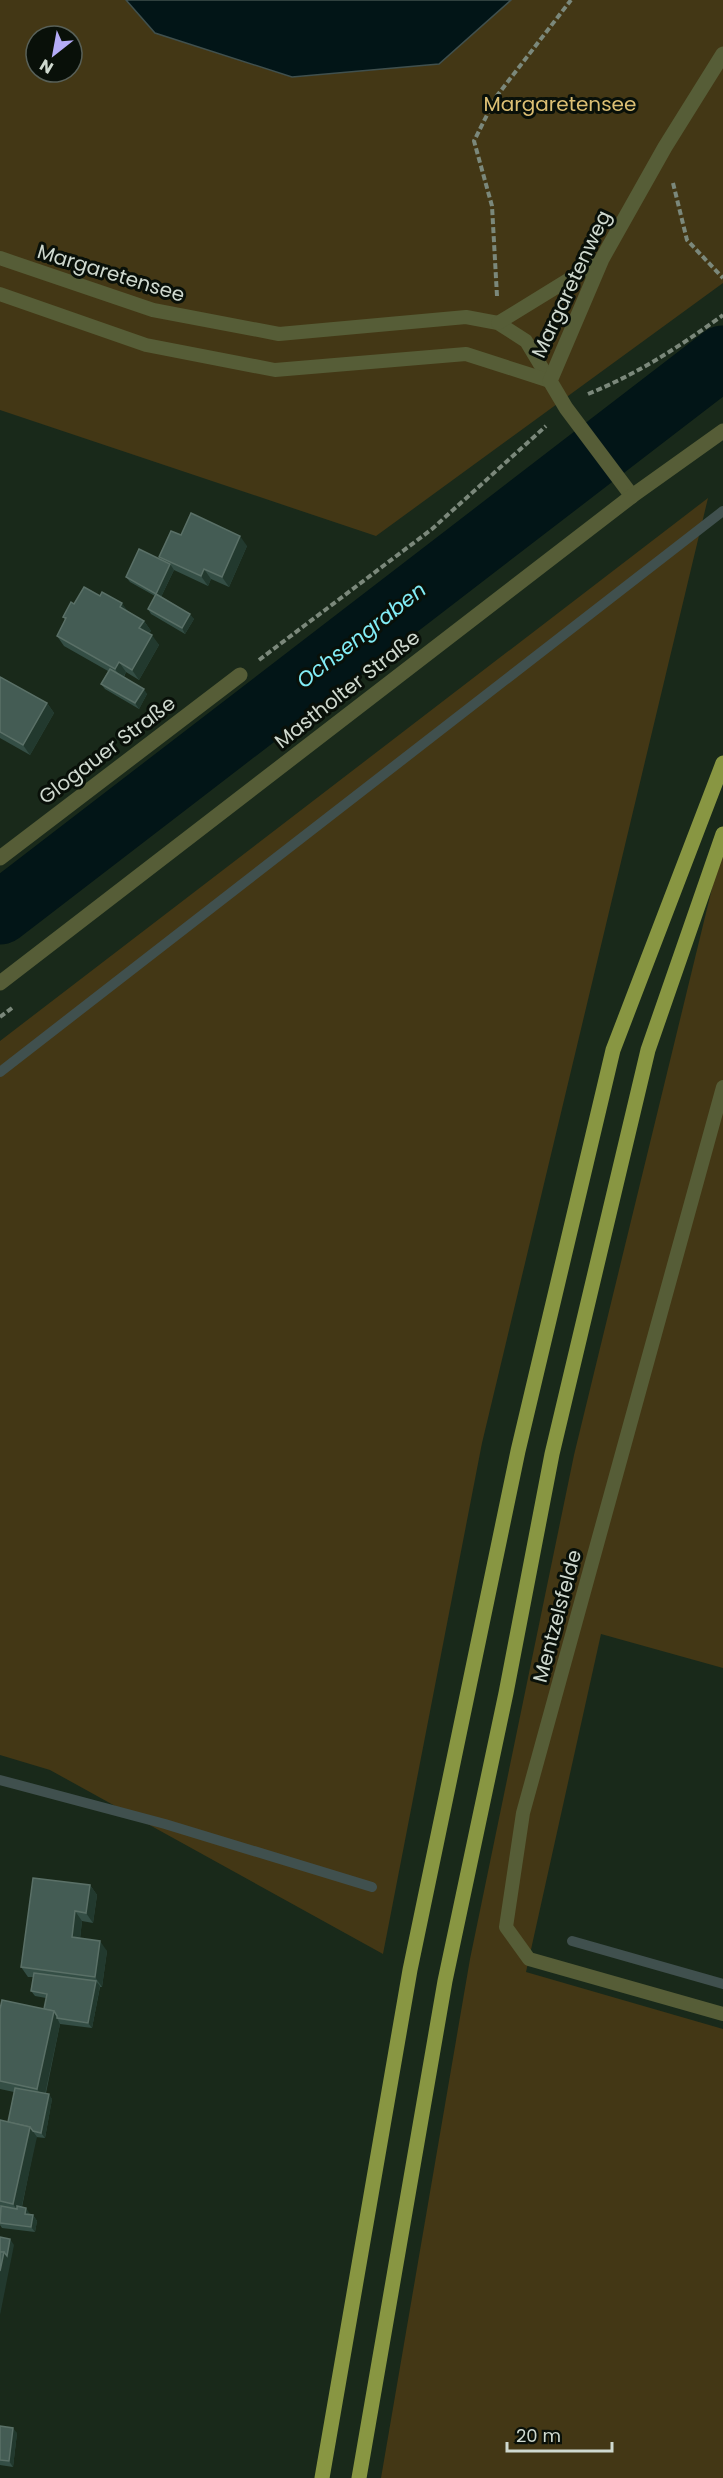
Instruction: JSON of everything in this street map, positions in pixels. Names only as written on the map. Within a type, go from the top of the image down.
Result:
[{"type":"main road","points":[[322,2478],[410,1970],[518,1451],[613,1050],[723,764]]},
{"type":"main road","points":[[359,2478],[445,1981],[506,1693],[552,1454],[648,1050],[723,834]]},
{"type":"street","name":"Margaretenweg","points":[[632,496],[566,408],[550,381],[602,259],[665,147],[723,54]]},
{"type":"street","name":"Mastholter Straße","points":[[0,983],[632,496],[723,431]]},
{"type":"street","name":"Glogauer Straße","points":[[0,858],[240,675]]},
{"type":"lane","name":"Margaretensee","points":[[0,258],[153,310],[279,334],[466,317],[498,323],[526,340],[550,381]]},
{"type":"lane","points":[[498,323],[602,259]]},
{"type":"lane","points":[[0,294],[146,345],[275,370],[466,354],[550,381]]},
{"type":"lane","name":"Mentzelsfelde","points":[[723,1087],[523,1813],[506,1927],[529,1959],[723,2014]]},
{"type":"path","points":[[498,323],[492,206],[474,141],[496,97],[571,0]]},
{"type":"path","points":[[665,147],[687,240],[723,278]]},
{"type":"path","points":[[240,675],[432,529],[566,408],[588,394],[622,380],[665,356],[723,315]]},
{"type":"green space","points":[[0,0],[126,0],[155,33],[426,0],[723,0],[723,283],[376,536],[0,410]]},
{"type":"green space","points":[[708,498],[482,1443],[383,1954],[50,1770],[0,1755],[0,1041]]},
{"type":"green space","points":[[723,843],[723,1668],[601,1634],[526,1972],[723,2029],[723,2478],[381,2478],[470,1959],[574,1455]]},
{"type":"shaded area","name":"Margaretensee","points":[[126,0],[511,0],[439,64],[292,77],[155,33]]},
{"type":"building","points":[[191,513],[240,536],[222,577],[204,569],[201,576],[159,557],[171,531],[181,535]]},
{"type":"building","points":[[139,549],[170,564],[156,594],[126,577]]},
{"type":"building","points":[[84,587],[100,596],[102,592],[122,603],[120,607],[144,621],[139,628],[152,635],[132,670],[119,662],[115,669],[57,636],[71,602],[74,604]]},
{"type":"building","points":[[156,594],[190,614],[182,628],[148,609]]},
{"type":"building","points":[[110,669],[144,689],[135,703],[101,684]]},
{"type":"building","points":[[0,677],[47,703],[23,745],[0,732]]},
{"type":"building","points":[[33,1878],[90,1885],[86,1913],[75,1911],[72,1937],[100,1941],[95,1977],[21,1967]]},
{"type":"building","points":[[34,1973],[96,1981],[88,2023],[57,2018],[54,2011],[44,2009],[47,1994],[31,1991]]},
{"type":"building","points":[[2,2000],[54,2011],[37,2089],[0,2081]]},
{"type":"building","points":[[15,2088],[49,2094],[41,2133],[33,2131],[30,2127],[8,2122]]},
{"type":"building","points":[[0,2120],[30,2127],[13,2204],[0,2201]]},
{"type":"building","points":[[1,2206],[26,2208],[25,2214],[33,2215],[31,2227],[0,2223]]},
{"type":"building","points":[[0,2237],[10,2239],[7,2256],[4,2252],[0,2252]]},
{"type":"building","points":[[0,2252],[4,2252],[0,2271]]},
{"type":"building","points":[[0,2426],[13,2428],[9,2461],[0,2460]]},
{"type":"waterway","name":"Ochsengraben","points":[[0,913],[723,357]]},
{"type":"waterway","points":[[0,1072],[723,511]]},
{"type":"waterway","points":[[0,1780],[165,1824],[372,1887]]},
{"type":"waterway","points":[[572,1941],[723,1984]]}]
